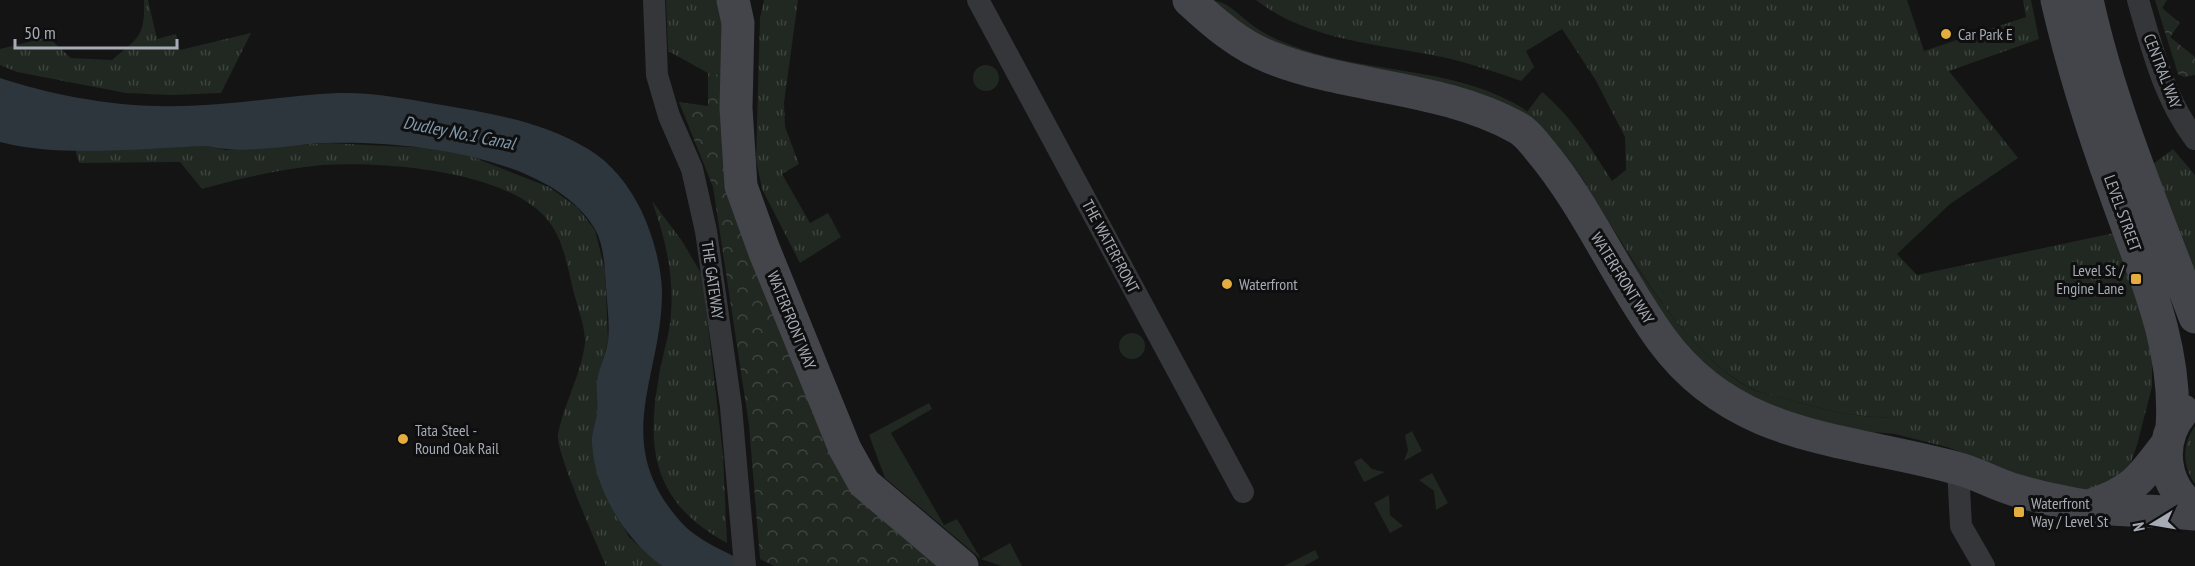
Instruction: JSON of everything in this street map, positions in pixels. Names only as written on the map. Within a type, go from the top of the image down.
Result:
[{"type":"street","name":"THE GATEWAY","points":[[654,0],[657,75],[669,116],[692,170],[706,231],[731,407],[746,566]]},
{"type":"street","name":"THE WATERFRONT","points":[[978,0],[1243,492]]},
{"type":"street","name":"WATERFRONT WAY","points":[[1189,0],[1230,35],[1269,57],[1312,70],[1462,103],[1522,130],[1560,174],[1624,284],[1664,342],[1710,389],[1761,420],[1841,443],[1958,468],[2009,488],[2090,506],[2114,510],[2195,514]]},
{"type":"street","name":"LEVEL STREET","points":[[2057,0],[2081,90],[2159,316],[2172,376],[2166,458],[2173,486],[2195,509]]},
{"type":"street","name":"LEVEL STREET","points":[[2087,0],[2120,119],[2195,317]]},
{"type":"street","name":"CENTRAL WAY","points":[[2138,0],[2162,79],[2176,109],[2195,139]]},
{"type":"street","name":"WATERFRONT WAY","points":[[739,8],[736,108],[741,186],[764,250],[836,427],[864,483],[962,566]]},
{"type":"street","points":[[2090,506],[2116,498],[2131,489],[2169,436],[2181,413],[2195,401]]},
{"type":"street","points":[[1958,468],[1961,526],[1984,566]]},
{"type":"green space","points":[[144,0],[148,0],[157,39],[176,34],[180,50],[251,33],[221,93],[172,95],[126,93],[17,72],[0,65],[0,49],[48,37],[71,58],[112,60],[138,35],[143,22]]},
{"type":"green space","points":[[666,0],[723,0],[729,76],[708,73],[668,51]]},
{"type":"green space","points":[[764,0],[798,0],[784,103],[785,127],[799,164],[782,174],[810,223],[828,213],[841,237],[800,263],[762,189],[756,160],[760,18]]},
{"type":"green space","points":[[1209,0],[1228,6],[1271,37],[1316,54],[1459,82],[1487,91],[1522,107],[1542,124],[1565,149],[1624,247],[1674,319],[1728,374],[1756,391],[1812,406],[1851,414],[1895,418],[1895,434],[1837,429],[1803,420],[1719,382],[1674,338],[1560,153],[1317,61],[1247,30]]},
{"type":"green space","points":[[1256,0],[1907,0],[1924,51],[2026,17],[2023,0],[2031,0],[2039,39],[1949,71],[2018,158],[1950,204],[1897,254],[1917,275],[2114,233],[2145,318],[2152,349],[2152,387],[2131,462],[2121,476],[2087,493],[2054,488],[1947,447],[1895,434],[1895,418],[1864,416],[1825,409],[1757,391],[1734,378],[1689,337],[1668,311],[1631,258],[1560,144],[1527,112],[1542,92],[1572,122],[1612,181],[1626,170],[1625,137],[1595,79],[1562,29],[1526,51],[1534,67],[1521,81],[1451,59],[1325,34],[1278,14]]},
{"type":"green space","points":[[2155,0],[2167,0],[2162,8],[2180,23],[2170,37],[2195,57],[2195,75],[2184,77],[2178,74]]},
{"type":"green space","points":[[986,65],[995,69],[999,78],[995,87],[986,91],[977,87],[973,78],[977,69]]},
{"type":"green space","points":[[708,73],[729,76],[727,166],[835,465],[939,566],[774,566],[760,559],[749,425],[713,187],[679,102],[708,106]]},
{"type":"green space","points":[[328,143],[430,148],[465,154],[549,187],[577,207],[595,230],[605,270],[608,341],[597,380],[597,413],[592,443],[605,492],[629,537],[662,566],[606,566],[569,477],[558,434],[583,353],[584,329],[560,242],[546,218],[527,202],[502,189],[473,179],[409,167],[377,165],[347,164],[307,167],[262,174],[202,189],[180,162],[79,163],[75,149],[207,146],[226,150]]},
{"type":"green space","points":[[2173,149],[2195,175],[2195,273],[2153,164]]},
{"type":"green space","points":[[652,201],[682,241],[702,275],[723,454],[727,543],[703,528],[684,511],[670,493],[655,452],[655,403],[669,329],[672,299],[667,256]]},
{"type":"green space","points":[[1132,333],[1141,337],[1145,346],[1141,355],[1132,359],[1123,355],[1119,346],[1123,337]]},
{"type":"green space","points":[[929,403],[932,409],[891,433],[944,525],[957,519],[981,559],[885,478],[869,435]]},
{"type":"green space","points":[[2195,426],[2195,484],[2185,455],[2188,440]]},
{"type":"green space","points":[[1412,431],[1422,451],[1404,461],[1408,450],[1405,435]]},
{"type":"green space","points":[[1361,458],[1372,469],[1385,472],[1364,482],[1354,462]]},
{"type":"green space","points":[[1432,473],[1448,503],[1436,510],[1434,491],[1419,480]]},
{"type":"green space","points":[[1389,495],[1390,515],[1403,526],[1390,533],[1374,503]]},
{"type":"green space","points":[[1010,543],[1022,566],[1001,566],[981,559]]},
{"type":"green space","points":[[1315,550],[1319,558],[1304,566],[1284,566]]},
{"type":"water","name":"Dudley No.1 Canal","points":[[0,78],[77,98],[137,105],[225,104],[338,93],[403,98],[517,120],[571,139],[588,149],[612,168],[636,201],[649,229],[660,270],[662,290],[660,322],[645,408],[643,435],[647,463],[659,491],[687,528],[714,546],[754,566],[662,566],[636,542],[614,512],[599,479],[592,444],[597,412],[597,381],[609,334],[602,250],[595,229],[574,204],[545,184],[510,168],[472,157],[432,149],[393,145],[324,143],[250,150],[207,146],[102,151],[23,147],[0,142]]},
{"type":"place","name":"Car Park E","points":[[1946,34]]},
{"type":"place","name":"Level St / Engine Lane","points":[[2136,279]]},
{"type":"place","name":"Waterfront","points":[[1227,284]]},
{"type":"place","name":"Tata Steel - Round Oak Rail","points":[[403,439]]},
{"type":"place","name":"Waterfront Way / Level St","points":[[2019,512]]}]
